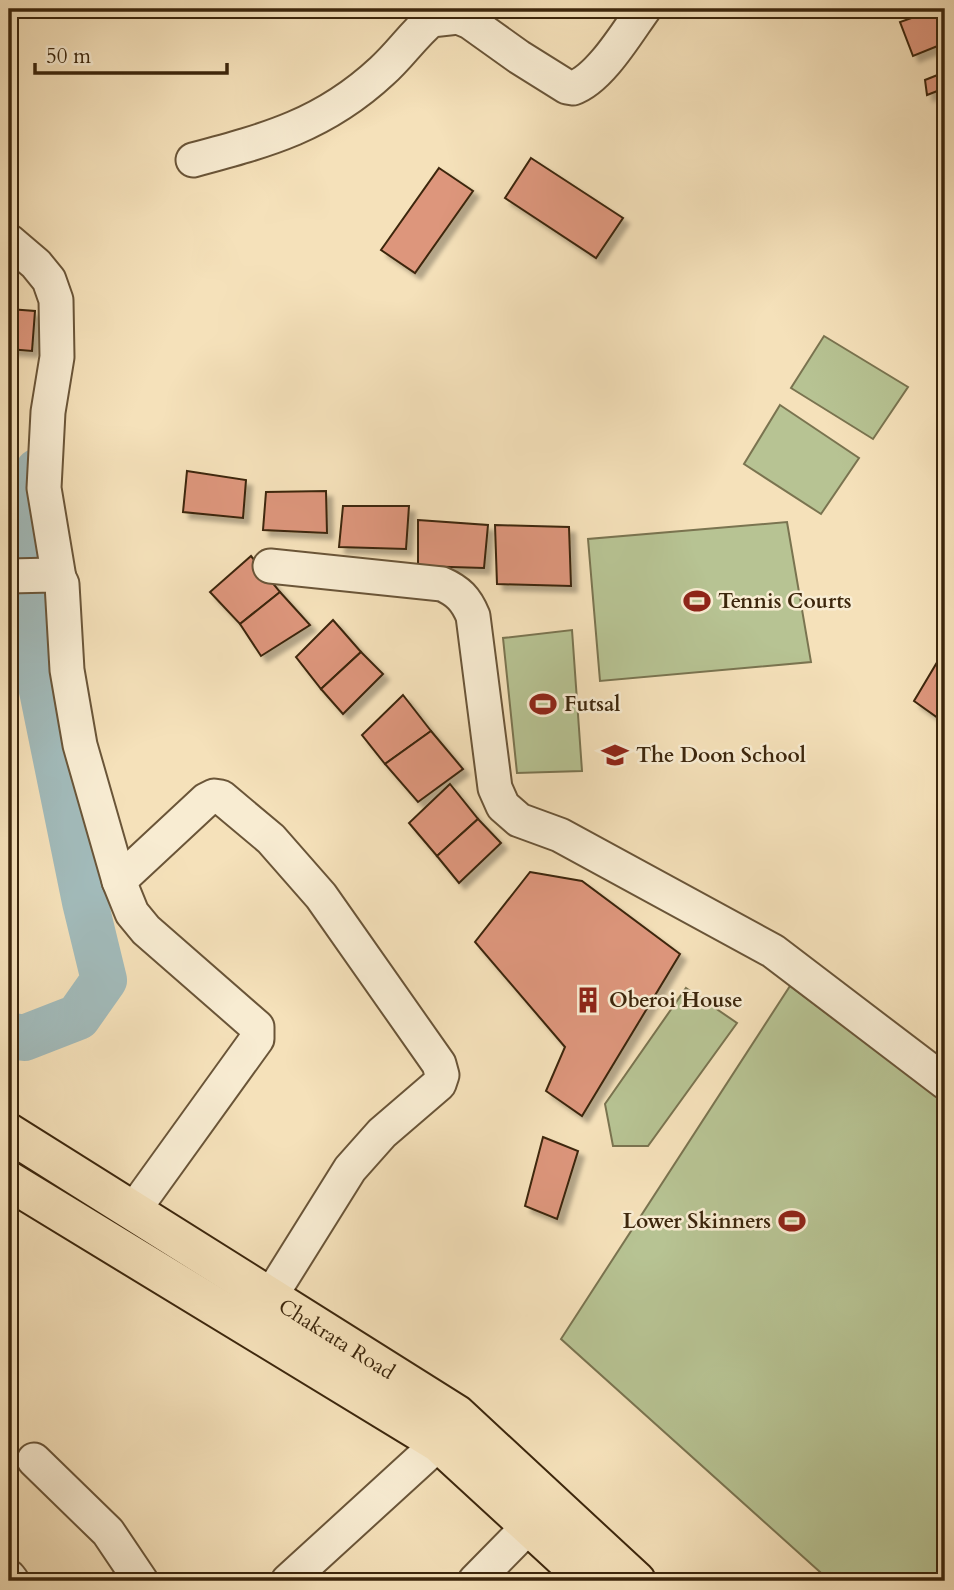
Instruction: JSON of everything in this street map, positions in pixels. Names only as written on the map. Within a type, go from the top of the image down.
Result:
[{"type":"main road","name":"Chakrata Road","points":[[9,1133],[456,1414],[636,1581]]},
{"type":"main road","name":"Chakrata Road","points":[[9,1181],[439,1443],[589,1581]]},
{"type":"street","points":[[193,160],[270,139],[305,125],[336,108],[383,71],[431,20],[458,17],[470,22],[519,57],[567,87],[573,88],[589,79],[608,58],[644,9]]},
{"type":"street","points":[[9,241],[36,264],[48,280],[56,300],[57,357],[48,412],[44,488],[62,584],[67,670],[80,745],[119,881],[132,913],[146,930],[257,1027],[258,1034],[133,1211]]},
{"type":"street","points":[[270,566],[442,584],[456,590],[467,602],[473,616],[495,788],[503,806],[519,820],[560,835],[773,951],[945,1082]]},
{"type":"street","points":[[9,576],[53,575],[59,578]]},
{"type":"street","points":[[119,881],[205,800],[214,796],[221,797],[271,839],[321,896],[439,1064],[442,1075],[439,1084],[382,1133],[350,1169],[270,1297]]},
{"type":"street","points":[[288,1581],[439,1443]]},
{"type":"street","points":[[34,1460],[107,1532],[141,1581]]},
{"type":"street","points":[[475,1581],[530,1526]]},
{"type":"street","points":[[9,1577],[12,1581]]},
{"type":"green space","points":[[824,336],[908,387],[873,439],[791,388]]},
{"type":"green space","points":[[780,405],[859,458],[821,514],[744,464]]},
{"type":"green space","name":"Tennis Courts","points":[[787,522],[811,662],[600,681],[588,539]]},
{"type":"green space","name":"Futsal","points":[[572,630],[582,771],[517,773],[503,638]]},
{"type":"green space","name":"Lower Skinners","points":[[790,986],[945,1102],[945,1581],[830,1581],[561,1339]]},
{"type":"green space","points":[[686,988],[737,1023],[648,1146],[613,1146],[605,1104]]},
{"type":"building","points":[[937,9],[945,9],[945,43],[913,56],[900,22]]},
{"type":"building","points":[[945,72],[945,88],[927,95],[925,80]]},
{"type":"building","points":[[531,158],[623,218],[596,258],[505,198]]},
{"type":"building","points":[[439,168],[473,191],[415,273],[381,250]]},
{"type":"building","points":[[9,309],[35,311],[32,351],[9,349]]},
{"type":"building","points":[[187,471],[246,480],[243,518],[183,512]]},
{"type":"building","points":[[326,491],[327,533],[263,530],[266,492]]},
{"type":"building","points":[[343,506],[409,506],[406,549],[339,547]]},
{"type":"building","points":[[418,520],[488,525],[484,568],[418,566]]},
{"type":"building","points":[[495,525],[569,527],[571,586],[497,584]]},
{"type":"building","points":[[251,556],[280,592],[240,624],[210,592]]},
{"type":"building","points":[[280,592],[310,625],[261,656],[240,624]]},
{"type":"building","points":[[333,620],[361,652],[321,689],[296,657]]},
{"type":"building","points":[[945,649],[945,723],[914,701]]},
{"type":"building","points":[[361,652],[383,674],[343,714],[321,689]]},
{"type":"building","points":[[403,695],[431,731],[385,764],[362,735]]},
{"type":"building","points":[[431,731],[463,769],[418,802],[385,764]]},
{"type":"building","points":[[450,784],[478,819],[437,856],[409,823]]},
{"type":"building","points":[[478,819],[501,843],[459,883],[437,856]]},
{"type":"building","name":"Oberoi House","points":[[530,872],[582,881],[680,954],[582,1116],[546,1091],[565,1047],[475,942]]},
{"type":"building","points":[[543,1137],[578,1151],[557,1219],[525,1206]]},
{"type":"waterway","points":[[33,557],[38,471]]},
{"type":"waterway","points":[[9,1035],[24,1038],[78,1017],[104,980],[85,902],[28,622],[30,599]]},
{"type":"place","name":"Tennis Courts","points":[[697,601]]},
{"type":"place","name":"Futsal","points":[[543,704]]},
{"type":"place","name":"The Doon School","points":[[615,755]]},
{"type":"place","name":"Oberoi House","points":[[588,1000]]},
{"type":"place","name":"Lower Skinners","points":[[792,1221]]}]
